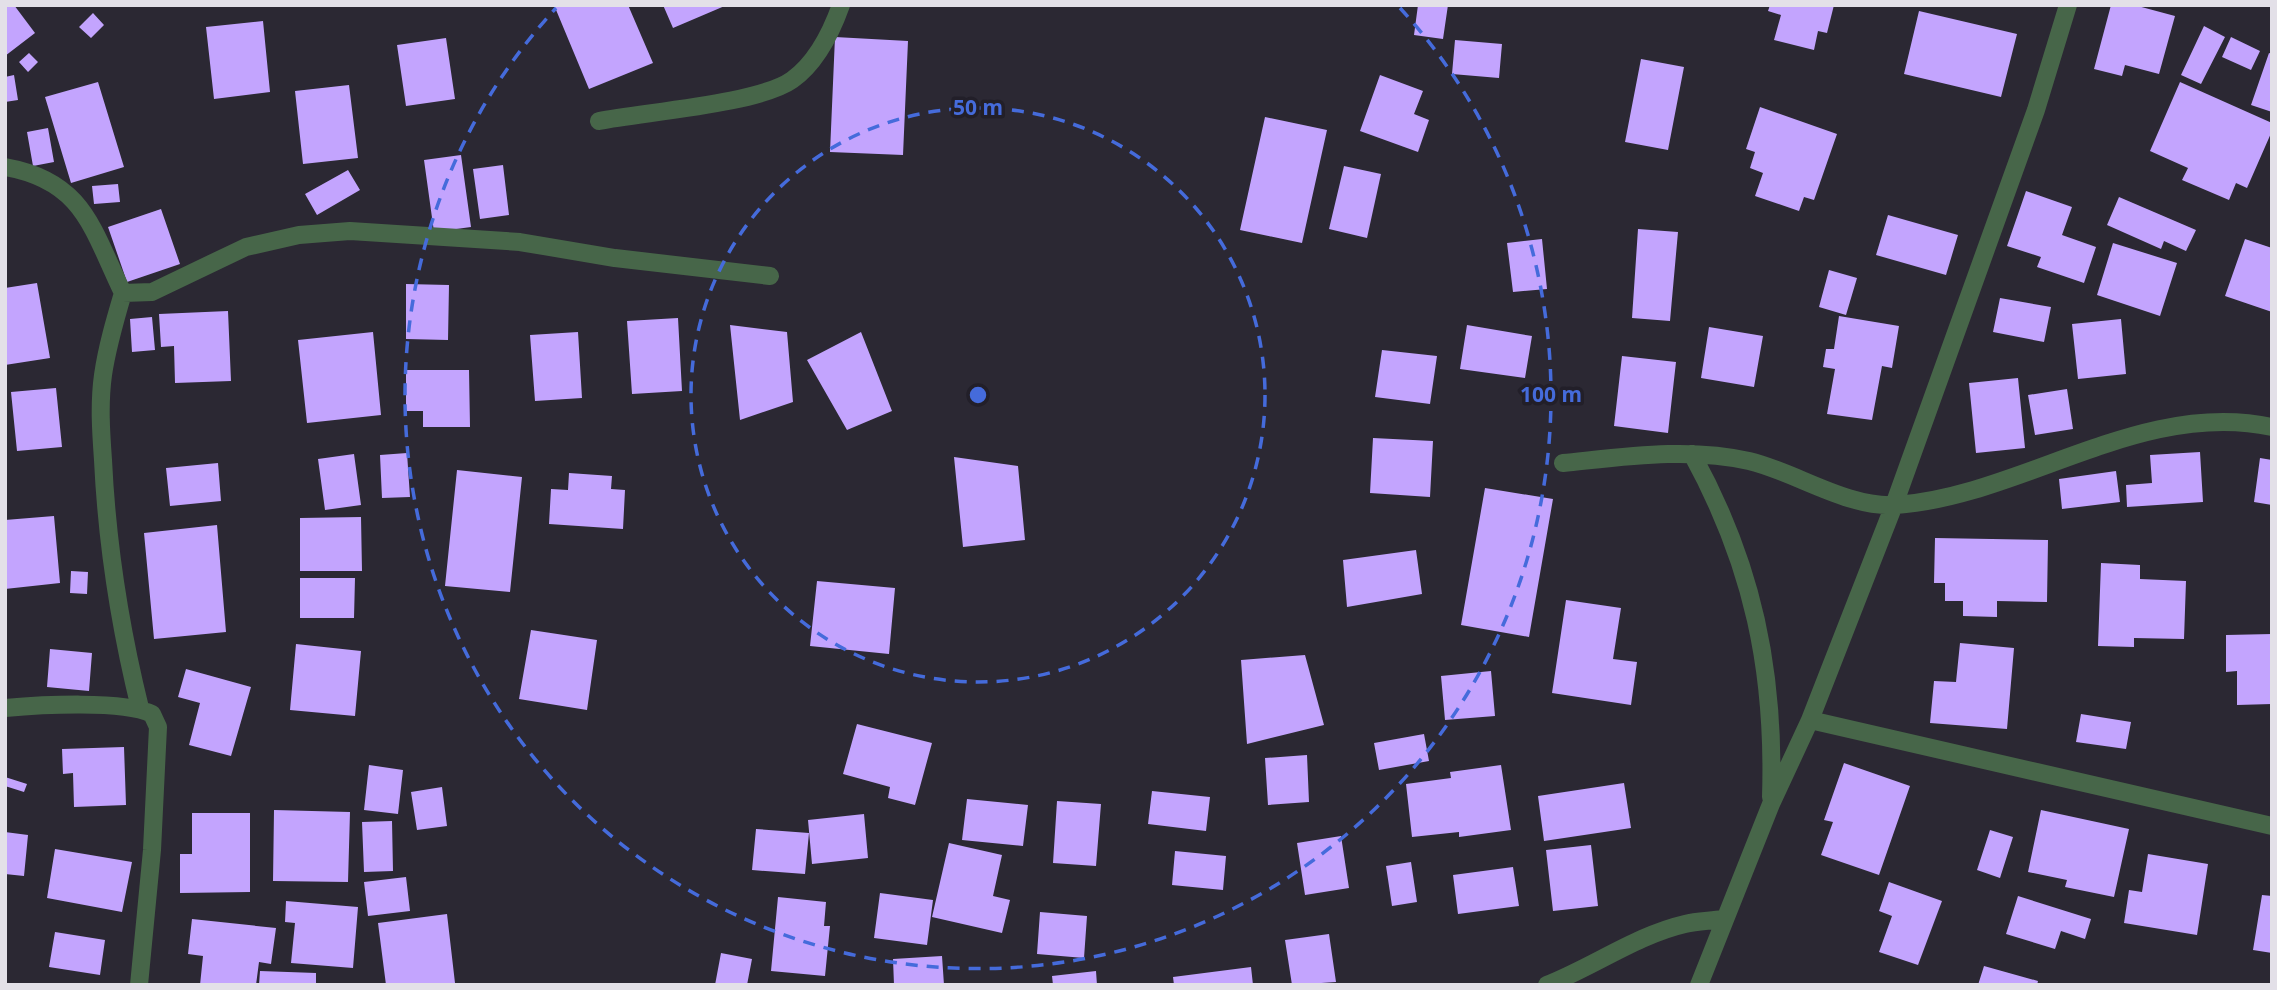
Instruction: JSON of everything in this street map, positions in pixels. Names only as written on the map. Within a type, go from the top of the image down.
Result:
[{"type":"street","points":[[599,121],[749,96],[782,86],[808,66],[829,34],[841,5]]},
{"type":"street","points":[[1699,985],[1771,804],[1810,720],[1894,505],[2018,161],[2068,5]]},
{"type":"street","points":[[5,167],[46,177],[82,207],[124,293],[111,333],[103,375],[101,423],[110,550],[124,642],[140,708]]},
{"type":"street","points":[[124,293],[152,292],[246,247],[299,234],[350,231],[520,242],[615,258],[770,276]]},
{"type":"street","points":[[1563,463],[1692,454],[1750,461],[1864,501],[1894,505],[1987,484],[2191,422],[2246,422],[2272,427]]},
{"type":"street","points":[[1692,454],[1721,506],[1742,564],[1759,632],[1769,687],[1771,804]]},
{"type":"street","points":[[5,708],[140,708],[152,714],[158,727],[152,850],[138,985]]},
{"type":"street","points":[[1810,720],[2272,825]]},
{"type":"street","points":[[1546,985],[1586,969],[1652,936],[1685,924],[1723,919]]},
{"type":"building","points":[[5,5],[14,5],[35,33],[5,56]]},
{"type":"building","points":[[554,5],[628,5],[653,63],[589,89]]},
{"type":"building","points":[[663,5],[727,5],[673,28]]},
{"type":"building","points":[[1418,5],[1448,5],[1443,39],[1414,35]]},
{"type":"building","points":[[1770,5],[1834,5],[1827,33],[1818,31],[1814,50],[1774,40],[1781,15],[1768,11]]},
{"type":"building","points":[[2111,5],[2134,5],[2175,16],[2159,74],[2125,65],[2122,76],[2094,69]]},
{"type":"building","points":[[1919,11],[2017,34],[2001,97],[1904,74]]},
{"type":"building","points":[[93,13],[104,25],[91,38],[79,27]]},
{"type":"building","points":[[263,21],[270,92],[214,99],[206,27]]},
{"type":"building","points":[[2204,26],[2225,37],[2201,84],[2181,75]]},
{"type":"building","points":[[835,37],[908,41],[903,155],[830,152]]},
{"type":"building","points":[[2231,37],[2260,51],[2251,70],[2222,57]]},
{"type":"building","points":[[446,38],[455,99],[406,106],[397,45]]},
{"type":"building","points":[[1455,40],[1502,44],[1499,78],[1452,74]]},
{"type":"building","points":[[29,53],[38,62],[28,72],[19,62]]},
{"type":"building","points":[[2269,53],[2272,54],[2272,112],[2251,105]]},
{"type":"building","points":[[1641,59],[1684,67],[1668,150],[1625,142]]},
{"type":"building","points":[[14,75],[18,100],[5,102],[5,77]]},
{"type":"building","points":[[1380,75],[1423,91],[1414,114],[1429,120],[1418,152],[1360,131]]},
{"type":"building","points":[[98,82],[124,167],[71,183],[45,97]]},
{"type":"building","points":[[2180,82],[2272,123],[2272,131],[2247,188],[2236,183],[2229,200],[2182,180],[2188,168],[2150,151]]},
{"type":"building","points":[[349,85],[358,158],[303,164],[295,91]]},
{"type":"building","points":[[1760,107],[1837,134],[1814,200],[1804,197],[1799,211],[1755,196],[1763,173],[1750,168],[1755,152],[1746,149]]},
{"type":"building","points":[[1265,117],[1327,130],[1302,243],[1240,230]]},
{"type":"building","points":[[48,128],[54,162],[33,166],[27,132]]},
{"type":"building","points":[[461,155],[471,227],[434,232],[424,160]]},
{"type":"building","points":[[503,165],[509,215],[480,219],[473,169]]},
{"type":"building","points":[[1344,166],[1381,174],[1367,238],[1329,229]]},
{"type":"building","points":[[348,170],[360,190],[317,215],[305,194]]},
{"type":"building","points":[[118,184],[120,202],[94,204],[92,186]]},
{"type":"building","points":[[2026,191],[2072,207],[2062,235],[2096,247],[2084,283],[2037,267],[2041,257],[2007,246]]},
{"type":"building","points":[[2119,197],[2196,230],[2186,251],[2164,241],[2161,249],[2107,225]]},
{"type":"building","points":[[161,209],[180,264],[127,282],[108,227]]},
{"type":"building","points":[[1888,215],[1958,235],[1946,275],[1876,255]]},
{"type":"building","points":[[1638,229],[1678,232],[1670,321],[1632,318]]},
{"type":"building","points":[[1542,239],[1547,289],[1513,292],[1507,243]]},
{"type":"building","points":[[2245,239],[2272,248],[2272,312],[2225,296]]},
{"type":"building","points":[[2113,243],[2177,263],[2160,316],[2097,295]]},
{"type":"building","points":[[1829,270],[1857,278],[1846,315],[1819,307]]},
{"type":"building","points":[[37,283],[50,358],[5,365],[5,288]]},
{"type":"building","points":[[406,284],[449,285],[448,340],[406,339]]},
{"type":"building","points":[[2000,298],[2051,307],[2044,342],[1993,332]]},
{"type":"building","points":[[228,311],[231,381],[175,383],[174,346],[161,347],[159,314]]},
{"type":"building","points":[[1839,316],[1899,326],[1892,368],[1882,366],[1872,420],[1827,414],[1835,369],[1823,367],[1826,349],[1834,349]]},
{"type":"building","points":[[152,317],[155,350],[132,352],[130,319]]},
{"type":"building","points":[[678,318],[682,391],[632,394],[627,321]]},
{"type":"building","points":[[2121,319],[2126,374],[2078,379],[2072,324]]},
{"type":"building","points":[[730,325],[787,332],[793,402],[740,420]]},
{"type":"building","points":[[1467,325],[1532,336],[1525,378],[1460,369]]},
{"type":"building","points":[[1709,327],[1763,336],[1754,387],[1701,378]]},
{"type":"building","points":[[373,332],[381,415],[307,423],[298,340]]},
{"type":"building","points":[[578,332],[582,398],[535,401],[530,335]]},
{"type":"building","points":[[861,332],[892,411],[847,430],[807,360]]},
{"type":"building","points":[[1382,350],[1437,356],[1430,404],[1375,397]]},
{"type":"building","points":[[1622,356],[1676,362],[1668,433],[1614,426]]},
{"type":"building","points":[[406,370],[469,370],[470,427],[423,427],[423,411],[406,411]]},
{"type":"building","points":[[2018,378],[2025,448],[1976,453],[1969,383]]},
{"type":"building","points":[[56,388],[62,447],[17,451],[11,392]]},
{"type":"building","points":[[2067,389],[2073,429],[2035,435],[2028,395]]},
{"type":"building","points":[[1373,438],[1433,441],[1430,497],[1370,493]]},
{"type":"building","points":[[2200,452],[2203,502],[2127,507],[2126,485],[2152,483],[2150,455]]},
{"type":"building","points":[[407,453],[410,497],[382,498],[380,455]]},
{"type":"building","points":[[354,454],[361,505],[325,510],[318,459]]},
{"type":"building","points":[[954,457],[1018,466],[1025,540],[963,547]]},
{"type":"building","points":[[2260,458],[2272,460],[2272,505],[2254,502]]},
{"type":"building","points":[[218,463],[221,501],[170,506],[166,468]]},
{"type":"building","points":[[457,470],[522,477],[510,592],[445,586]]},
{"type":"building","points":[[2116,471],[2120,502],[2062,509],[2059,479]]},
{"type":"building","points":[[569,473],[612,476],[611,489],[625,490],[623,529],[549,524],[551,489],[568,490]]},
{"type":"building","points":[[1485,488],[1553,499],[1529,637],[1461,625]]},
{"type":"building","points":[[54,516],[60,583],[5,589],[5,520]]},
{"type":"building","points":[[361,517],[362,571],[300,571],[300,518]]},
{"type":"building","points":[[217,525],[226,632],[154,639],[144,533]]},
{"type":"building","points":[[1935,538],[2048,540],[2047,602],[1997,601],[1997,617],[1963,616],[1963,601],[1945,601],[1945,583],[1934,583]]},
{"type":"building","points":[[1416,550],[1422,594],[1347,607],[1343,560]]},
{"type":"building","points":[[2101,563],[2140,565],[2140,579],[2186,581],[2184,639],[2134,638],[2134,647],[2098,646]]},
{"type":"building","points":[[71,571],[88,572],[87,594],[70,593]]},
{"type":"building","points":[[300,578],[355,578],[354,618],[300,618]]},
{"type":"building","points":[[817,581],[895,588],[889,654],[810,646]]},
{"type":"building","points":[[1566,600],[1621,608],[1613,659],[1637,662],[1631,705],[1552,693]]},
{"type":"building","points":[[531,630],[597,640],[587,710],[519,699]]},
{"type":"building","points":[[2272,634],[2272,704],[2237,705],[2237,671],[2226,672],[2226,635]]},
{"type":"building","points":[[1960,643],[2014,648],[2007,729],[1930,723],[1934,681],[1956,682]]},
{"type":"building","points":[[296,644],[361,651],[355,716],[290,710]]},
{"type":"building","points":[[50,649],[92,653],[89,691],[47,687]]},
{"type":"building","points":[[1305,655],[1324,725],[1247,744],[1241,660]]},
{"type":"building","points":[[186,669],[251,687],[231,756],[189,745],[200,703],[178,697]]},
{"type":"building","points":[[1491,671],[1495,716],[1445,720],[1441,676]]},
{"type":"building","points":[[2081,714],[2131,722],[2126,749],[2076,742]]},
{"type":"building","points":[[857,724],[932,743],[915,805],[888,798],[890,787],[843,774]]},
{"type":"building","points":[[1424,734],[1429,761],[1379,770],[1374,743]]},
{"type":"building","points":[[124,747],[126,805],[74,807],[73,773],[63,774],[62,749]]},
{"type":"building","points":[[1307,755],[1309,802],[1268,805],[1265,758]]},
{"type":"building","points":[[1844,763],[1910,786],[1879,875],[1821,855],[1833,822],[1824,820]]},
{"type":"building","points":[[369,765],[403,770],[398,814],[364,810]]},
{"type":"building","points":[[1501,765],[1511,830],[1459,837],[1459,832],[1412,837],[1406,784],[1451,778],[1450,772]]},
{"type":"building","points":[[5,777],[27,784],[24,792],[5,786]]},
{"type":"building","points":[[1624,783],[1631,828],[1544,841],[1538,796]]},
{"type":"building","points":[[442,787],[447,826],[417,830],[411,792]]},
{"type":"building","points":[[1152,791],[1210,797],[1206,831],[1148,824]]},
{"type":"building","points":[[967,799],[1028,805],[1023,846],[962,840]]},
{"type":"building","points":[[1057,801],[1101,804],[1096,866],[1053,863]]},
{"type":"building","points":[[274,810],[350,812],[348,882],[273,881]]},
{"type":"building","points":[[2041,810],[2129,829],[2114,897],[2065,887],[2067,880],[2028,872]]},
{"type":"building","points":[[192,813],[250,813],[250,892],[180,893],[180,854],[192,854]]},
{"type":"building","points":[[864,814],[868,858],[812,864],[808,820]]},
{"type":"building","points":[[392,821],[393,871],[364,872],[362,822]]},
{"type":"building","points":[[756,829],[809,833],[805,874],[752,870]]},
{"type":"building","points":[[1990,830],[2013,837],[2000,878],[1977,870]]},
{"type":"building","points":[[5,832],[28,835],[24,876],[5,874]]},
{"type":"building","points":[[1341,836],[1349,888],[1305,895],[1297,843]]},
{"type":"building","points":[[949,843],[1002,855],[993,896],[1010,900],[1002,933],[932,917]]},
{"type":"building","points":[[1591,845],[1598,906],[1553,911],[1546,850]]},
{"type":"building","points":[[55,849],[132,862],[122,912],[47,898]]},
{"type":"building","points":[[1175,851],[1226,856],[1223,890],[1172,885]]},
{"type":"building","points":[[2148,854],[2208,864],[2197,935],[2124,923],[2129,890],[2142,892]]},
{"type":"building","points":[[1411,862],[1417,902],[1392,906],[1386,866]]},
{"type":"building","points":[[1513,867],[1519,906],[1458,914],[1453,875]]},
{"type":"building","points":[[406,877],[410,911],[368,916],[364,882]]},
{"type":"building","points":[[1889,882],[1942,901],[1918,965],[1879,952],[1892,916],[1879,911]]},
{"type":"building","points":[[880,893],[933,900],[927,945],[874,938]]},
{"type":"building","points":[[2262,895],[2272,896],[2272,953],[2253,950]]},
{"type":"building","points":[[2018,896],[2091,919],[2085,939],[2061,931],[2055,949],[2006,934]]},
{"type":"building","points":[[778,897],[826,902],[824,926],[830,926],[825,976],[771,971]]},
{"type":"building","points":[[286,901],[358,907],[353,968],[291,963],[295,923],[285,922]]},
{"type":"building","points":[[1040,912],[1087,916],[1084,958],[1037,954]]},
{"type":"building","points":[[447,914],[455,983],[386,985],[378,923]]},
{"type":"building","points":[[192,919],[276,928],[271,964],[259,962],[256,985],[200,985],[203,956],[188,954]]},
{"type":"building","points":[[55,932],[105,940],[100,975],[49,967]]},
{"type":"building","points":[[1329,934],[1336,982],[1292,985],[1285,940]]},
{"type":"building","points":[[721,953],[752,959],[747,985],[715,985]]},
{"type":"building","points":[[942,956],[944,985],[894,985],[893,959]]},
{"type":"building","points":[[1984,966],[2038,981],[2037,985],[1978,985]]},
{"type":"building","points":[[1251,967],[1253,985],[1174,985],[1173,977]]},
{"type":"building","points":[[260,971],[316,973],[316,985],[259,985]]},
{"type":"building","points":[[1096,971],[1097,985],[1053,985],[1052,976]]}]
